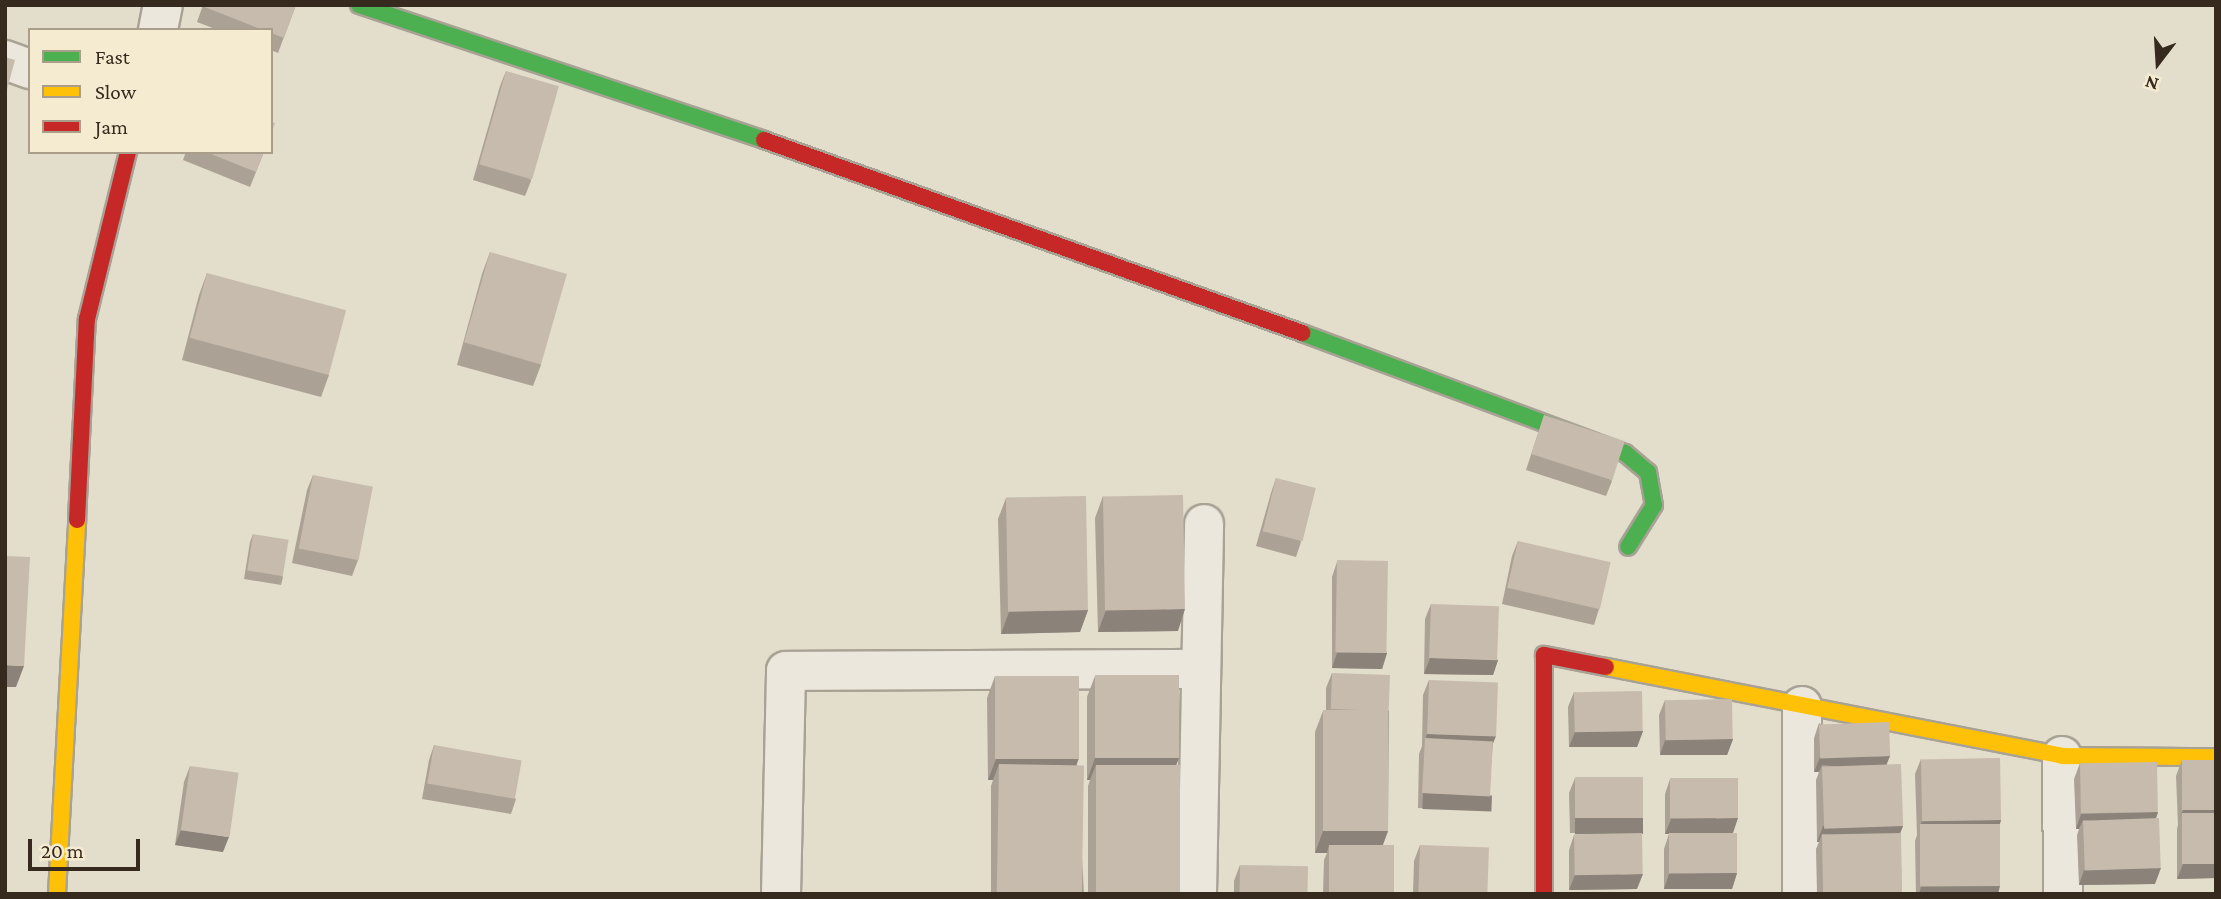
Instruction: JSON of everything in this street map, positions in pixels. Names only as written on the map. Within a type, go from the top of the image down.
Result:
[{"type":"street","points":[[158,28],[163,5]]},
{"type":"street","points":[[359,5],[625,91],[1577,431],[1625,453],[1648,472],[1654,505],[1628,547]]},
{"type":"street","points":[[5,60],[28,68]]},
{"type":"street","points":[[57,894],[87,319],[128,154]]},
{"type":"street","points":[[1197,894],[1204,524]]},
{"type":"street","points":[[1544,894],[1544,655],[2062,756],[2216,757]]},
{"type":"street","points":[[781,894],[786,671],[1201,669]]},
{"type":"street","points":[[1802,706],[1802,894]]},
{"type":"street","points":[[2062,756],[2063,894]]},
{"type":"building","points":[[296,5],[284,38],[273,34],[273,28],[258,28],[202,6]]},
{"type":"building","points":[[5,57],[15,60],[5,97]]},
{"type":"building","points":[[506,71],[559,86],[532,179],[479,164]]},
{"type":"building","points":[[211,154],[263,154],[256,172]]},
{"type":"building","points":[[490,252],[567,274],[541,364],[464,342]]},
{"type":"building","points":[[207,273],[346,310],[329,375],[190,338]]},
{"type":"building","points":[[1544,415],[1625,441],[1612,480],[1531,454]]},
{"type":"building","points":[[313,475],[373,487],[359,560],[299,549]]},
{"type":"building","points":[[1276,478],[1316,488],[1302,541],[1263,531]]},
{"type":"building","points":[[1183,495],[1185,609],[1105,610],[1103,496]]},
{"type":"building","points":[[1086,496],[1088,610],[1008,611],[1006,497]]},
{"type":"building","points":[[253,534],[289,540],[283,576],[247,571]]},
{"type":"building","points":[[1518,541],[1611,562],[1600,609],[1507,588]]},
{"type":"building","points":[[5,556],[30,557],[24,666],[5,665]]},
{"type":"building","points":[[1337,560],[1388,561],[1386,653],[1335,652]]},
{"type":"building","points":[[1431,604],[1499,606],[1497,660],[1429,658]]},
{"type":"building","points":[[1332,673],[1390,675],[1389,711],[1331,709]]},
{"type":"building","points":[[1095,675],[1179,675],[1179,758],[1095,758]]},
{"type":"building","points":[[995,676],[1079,676],[1079,759],[995,759]]},
{"type":"building","points":[[1429,680],[1498,682],[1496,736],[1427,734]]},
{"type":"building","points":[[1642,691],[1643,731],[1575,732],[1574,692]]},
{"type":"building","points":[[1732,699],[1733,739],[1666,740],[1665,700]]},
{"type":"building","points":[[1323,710],[1388,710],[1388,831],[1323,831]]},
{"type":"building","points":[[1889,722],[1890,756],[1820,758],[1819,724]]},
{"type":"building","points":[[1425,738],[1493,742],[1490,796],[1422,793]]},
{"type":"building","points":[[434,745],[522,760],[515,799],[427,783]]},
{"type":"building","points":[[2000,758],[2001,820],[1922,821],[1921,759]]},
{"type":"building","points":[[2182,760],[2216,760],[2216,810],[2182,810]]},
{"type":"building","points":[[2157,762],[2158,812],[2081,813],[2080,763]]},
{"type":"building","points":[[999,764],[1084,765],[1082,894],[997,894]]},
{"type":"building","points":[[1901,764],[1903,826],[1824,829],[1822,767]]},
{"type":"building","points":[[1096,765],[1180,765],[1180,894],[1096,894]]},
{"type":"building","points":[[190,766],[239,773],[229,837],[181,830]]},
{"type":"building","points":[[1575,777],[1643,777],[1643,818],[1575,818]]},
{"type":"building","points":[[1670,778],[1738,778],[1738,818],[1670,818]]},
{"type":"building","points":[[2182,813],[2216,813],[2216,864],[2182,864]]},
{"type":"building","points":[[2159,818],[2161,868],[2085,871],[2083,821]]},
{"type":"building","points":[[1920,824],[2000,824],[2000,886],[1920,886]]},
{"type":"building","points":[[1642,833],[1643,874],[1575,875],[1574,834]]},
{"type":"building","points":[[1669,833],[1737,833],[1737,873],[1669,873]]},
{"type":"building","points":[[1901,833],[1902,894],[1823,894],[1822,834]]},
{"type":"building","points":[[1329,845],[1394,845],[1394,894],[1329,894]]},
{"type":"building","points":[[1420,845],[1489,847],[1487,894],[1418,894]]},
{"type":"building","points":[[1240,865],[1308,866],[1308,894],[1239,894]]},
{"type":"traffic: fast","points":[[359,5],[764,140]]},
{"type":"traffic: fast","points":[[1302,333],[1625,453],[1648,472],[1654,505],[1628,547]]},
{"type":"traffic: slow","points":[[57,894],[77,520]]},
{"type":"traffic: slow","points":[[1606,667],[2062,756],[2216,757]]},
{"type":"traffic: jam","points":[[764,140],[1302,333]]},
{"type":"traffic: jam","points":[[77,520],[87,319],[128,154]]},
{"type":"traffic: jam","points":[[1544,894],[1544,655],[1606,667]]}]
